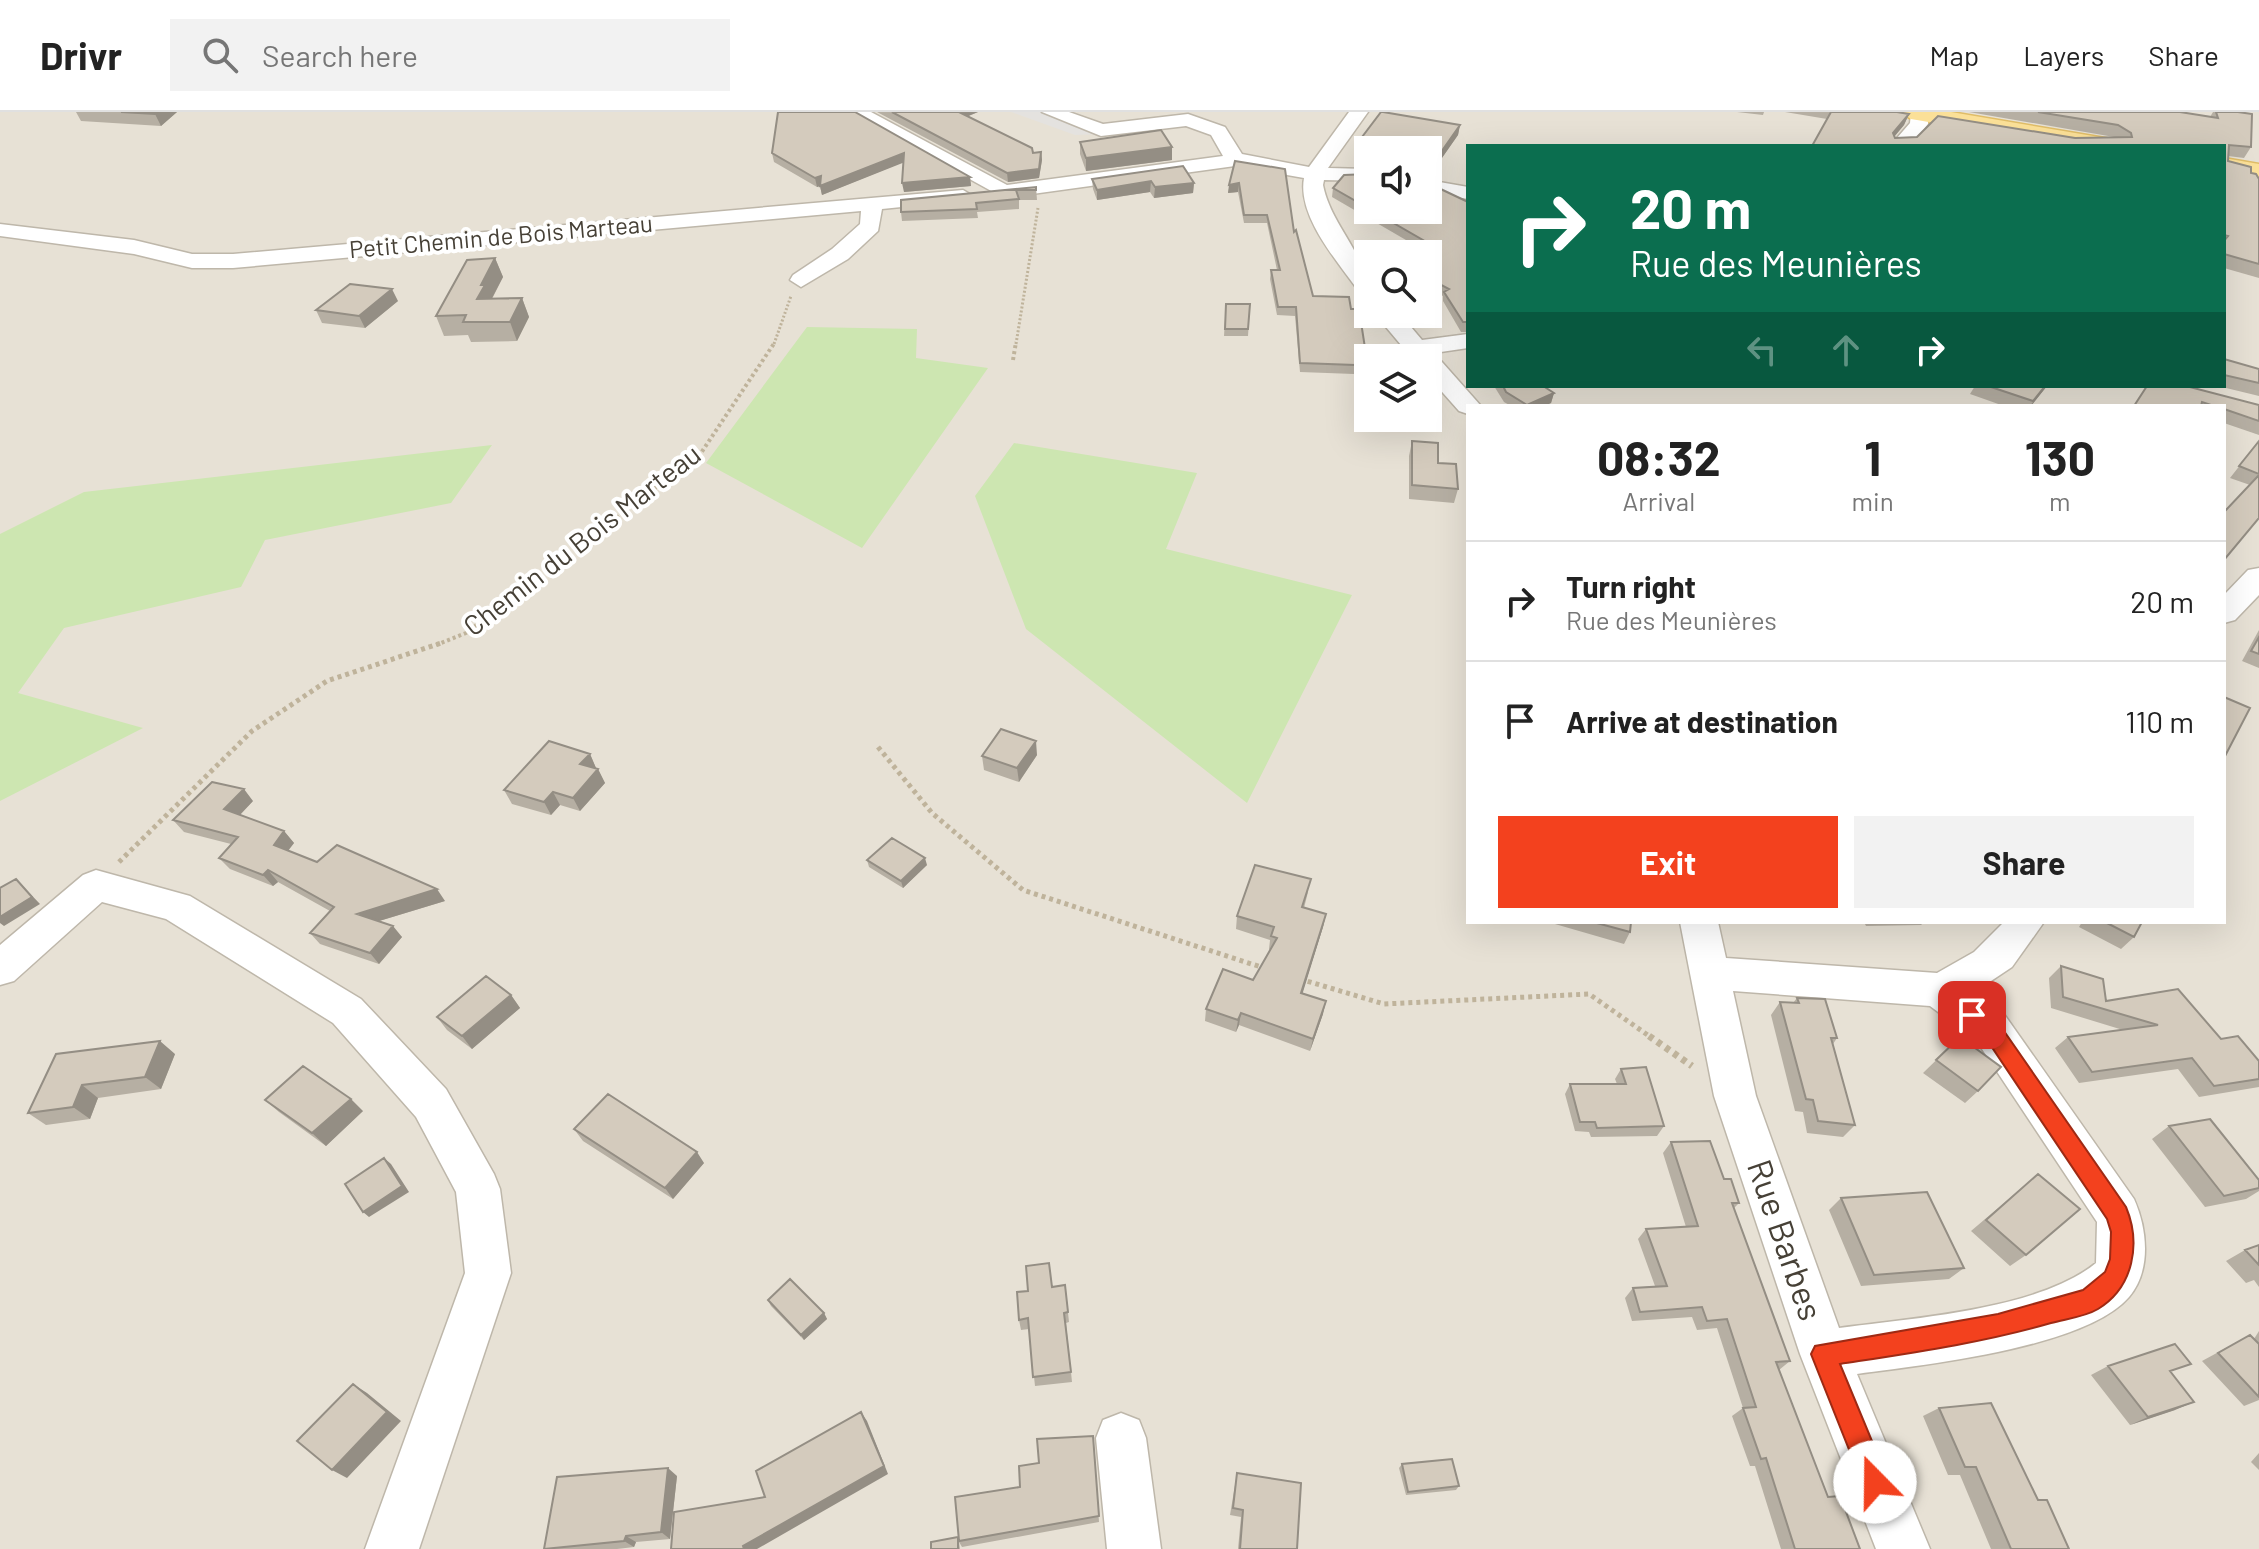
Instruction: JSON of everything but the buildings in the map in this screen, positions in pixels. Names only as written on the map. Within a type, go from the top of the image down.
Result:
[{"type":"main road","points":[[1917,113],[2099,144]]},
{"type":"main road","points":[[2226,165],[2259,171]]},
{"type":"street","points":[[857,112],[1004,192]]},
{"type":"street","points":[[1051,112],[1101,130],[1188,120],[1218,131],[1235,160]]},
{"type":"street","points":[[1354,268],[1311,194],[1315,174],[1359,112]]},
{"type":"street","points":[[1902,144],[1919,124],[1917,113]]},
{"type":"street","name":"Petit Chemin de Bois Marteau","points":[[0,230],[134,247],[192,261],[233,261],[1004,192],[1235,160],[1315,174],[1354,175]]},
{"type":"street","points":[[1442,188],[1466,193]]},
{"type":"street","points":[[801,280],[840,254],[870,226],[872,202]]},
{"type":"street","points":[[1399,328],[1413,344]]},
{"type":"street","points":[[1442,350],[1466,342]]},
{"type":"street","points":[[1442,377],[1466,404]]},
{"type":"street","points":[[2226,611],[2259,577]]},
{"type":"street","points":[[0,969],[96,885],[177,907],[347,1011],[431,1103],[478,1189],[488,1273],[392,1549]]},
{"type":"street","name":"Rue Barbes","points":[[1699,924],[1735,1096],[1824,1354],[1903,1549]]},
{"type":"street","points":[[1710,973],[1938,990],[1972,978],[2011,945],[2024,924]]},
{"type":"street","points":[[1824,1354],[1998,1327],[2089,1300],[2113,1280],[2121,1259],[2123,1232],[2118,1214],[1990,1027],[1938,990]]},
{"type":"street","points":[[1121,1438],[1134,1549]]},
{"type":"path","points":[[1013,360],[1042,187]]},
{"type":"path","name":"Chemin du Bois Marteau","points":[[96,885],[252,731],[327,681],[415,654],[466,633],[701,453],[774,345],[785,305],[801,280]]},
{"type":"path","points":[[878,747],[932,813],[1023,890],[1268,969]]},
{"type":"path","points":[[1297,978],[1384,1004],[1589,994],[1735,1096]]},
{"type":"shaded area","points":[[0,112],[2259,112],[2259,1549],[0,1549]]},
{"type":"shaded area","points":[[1011,112],[1040,112],[1102,134],[1075,135]]},
{"type":"green space","points":[[807,327],[917,329],[916,358],[988,368],[862,548],[706,463]]},
{"type":"green space","points":[[1014,443],[1197,473],[1166,549],[1352,595],[1247,803],[1026,629],[975,496]]},
{"type":"green space","points":[[492,445],[451,503],[265,540],[241,587],[64,628],[18,693],[143,728],[0,801],[0,534],[84,492]]},
{"type":"route","points":[[1875,1482],[1824,1354],[1998,1327],[2089,1300],[2113,1280],[2121,1259],[2123,1232],[2118,1214],[1990,1027],[1972,1015]]}]
